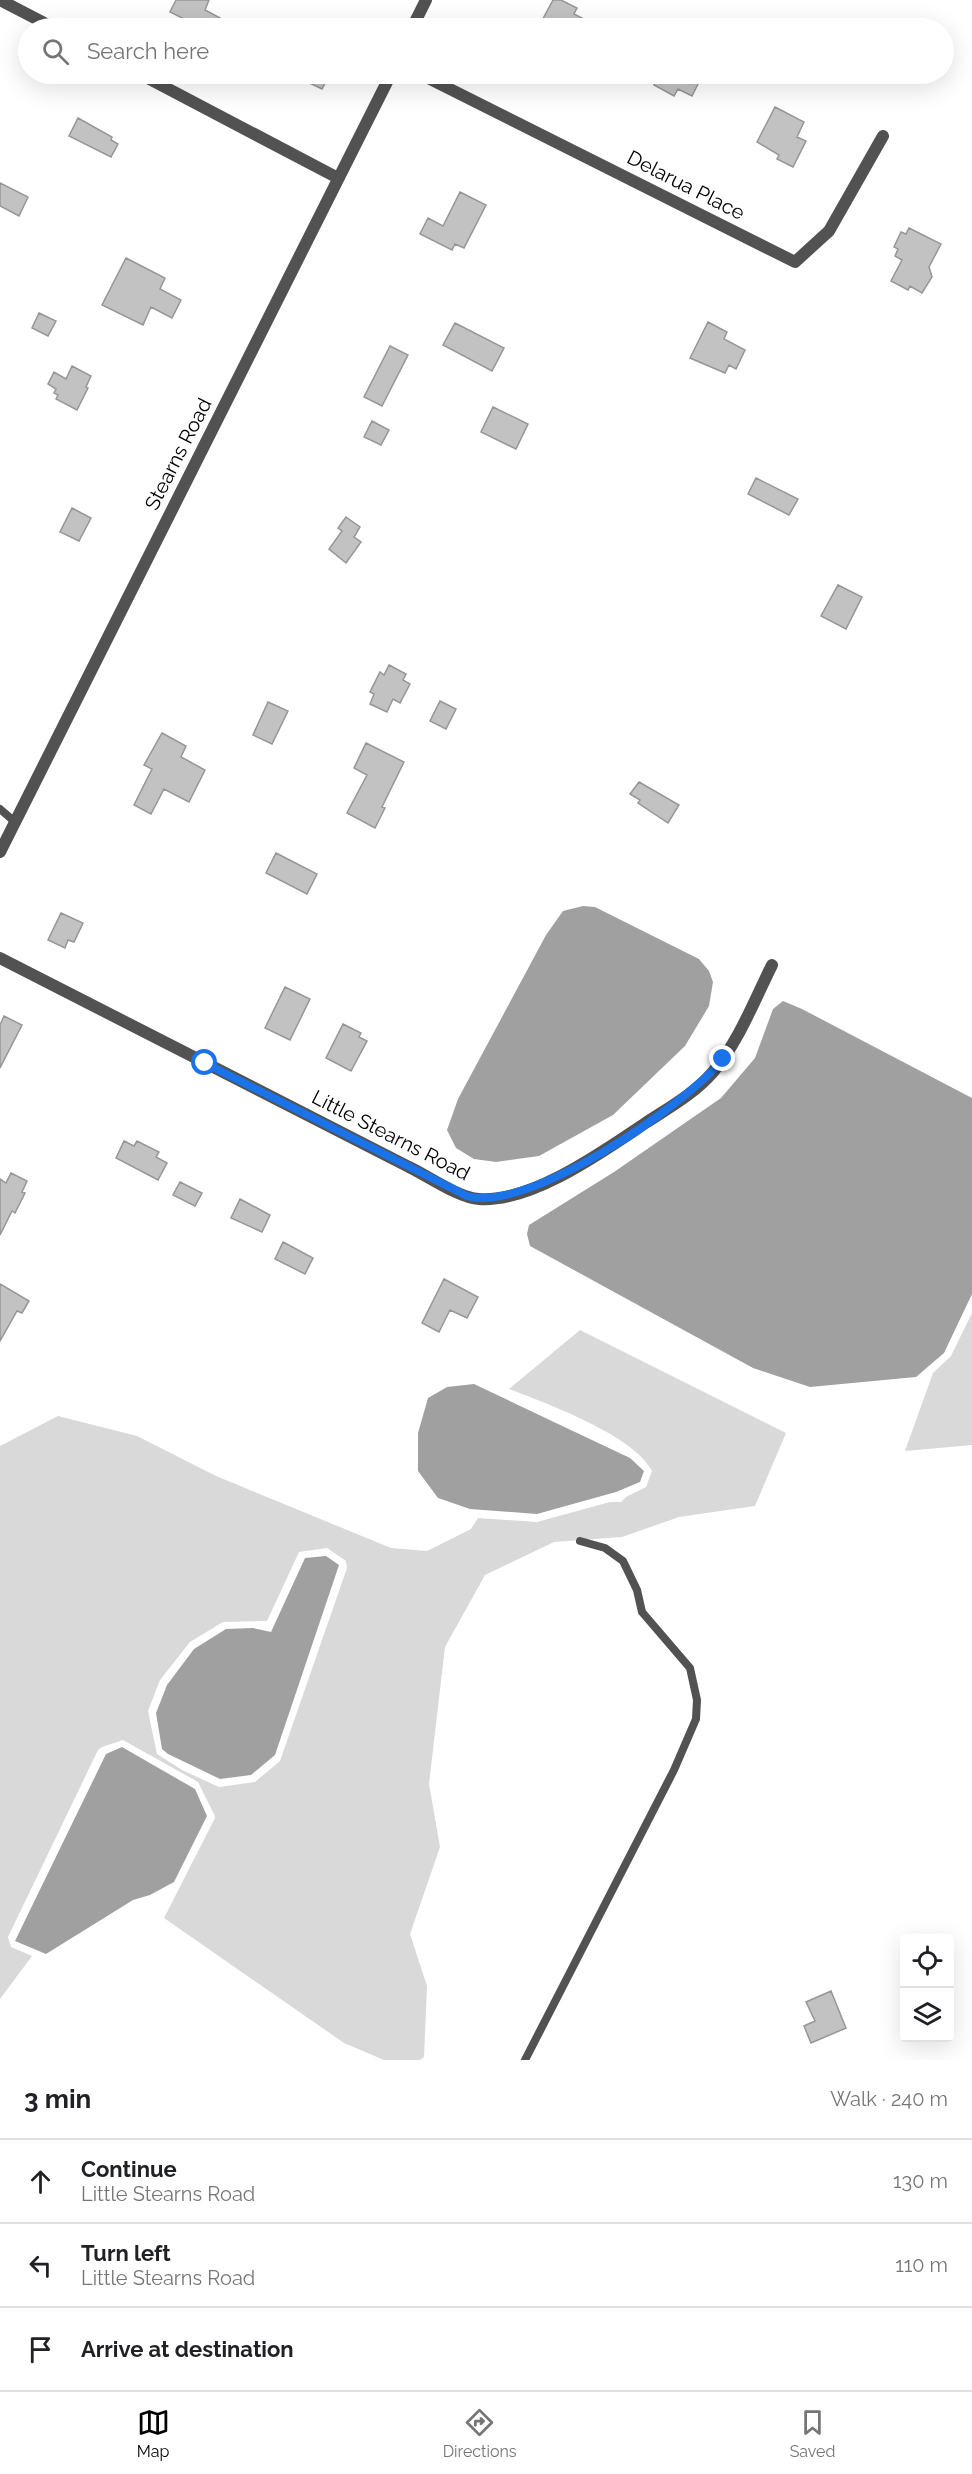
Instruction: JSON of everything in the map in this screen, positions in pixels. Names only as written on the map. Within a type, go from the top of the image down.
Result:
[{"type":"street","points":[[0,0],[35,18]]},
{"type":"street","points":[[417,18],[426,0]]},
{"type":"street","points":[[159,84],[338,178]]},
{"type":"street","name":"Stearns Road","points":[[0,852],[386,84]]},
{"type":"street","name":"Delarua Place","points":[[440,84],[795,262],[829,231],[883,136]]},
{"type":"street","name":"Little Stearns Road","points":[[0,958],[399,1162],[477,1199],[492,1199],[518,1193],[547,1182],[599,1154],[686,1097],[710,1075],[723,1059],[772,965]]},
{"type":"lane","points":[[0,809],[15,822]]},
{"type":"lane","points":[[525,2060],[674,1770],[696,1719],[697,1700],[690,1668],[642,1612],[637,1590],[623,1562],[605,1548],[580,1541]]},
{"type":"shaded area","points":[[583,906],[595,907],[699,959],[709,971],[713,982],[709,1006],[685,1046],[613,1115],[539,1156],[496,1162],[474,1159],[456,1148],[447,1130],[458,1099],[546,935],[563,911]]},
{"type":"shaded area","points":[[783,1001],[972,1098],[972,1294],[944,1353],[916,1377],[810,1387],[753,1368],[530,1246],[527,1234],[529,1225],[614,1172],[721,1098],[755,1058],[773,1009]]},
{"type":"shaded area","points":[[972,1313],[972,1445],[905,1451],[933,1373],[951,1356]]},
{"type":"shaded area","points":[[580,1330],[786,1433],[755,1506],[679,1517],[622,1537],[554,1542],[485,1575],[445,1647],[429,1784],[440,1847],[410,1934],[427,1986],[424,2057],[420,2060],[384,2060],[344,2043],[164,1918],[215,1818],[198,1782],[123,1740],[98,1750],[8,1937],[11,1947],[32,1956],[0,1999],[0,1446],[58,1416],[137,1436],[216,1476],[391,1548],[427,1551],[471,1529],[478,1518],[537,1522],[610,1502],[621,1502],[646,1487],[652,1471],[628,1445],[588,1422],[509,1389]],"holes":[[[327,1548],[346,1561],[347,1568],[280,1761],[255,1782],[219,1787],[182,1770],[157,1754],[148,1711],[160,1680],[190,1642],[223,1622],[267,1621],[299,1552]]]},
{"type":"shaded area","points":[[474,1384],[630,1458],[644,1471],[640,1482],[616,1492],[537,1514],[470,1509],[438,1498],[418,1471],[418,1433],[428,1398],[447,1387]]},
{"type":"shaded area","points":[[326,1556],[339,1565],[275,1755],[251,1775],[220,1779],[168,1754],[162,1749],[156,1713],[167,1685],[194,1649],[226,1629],[253,1628],[271,1632],[305,1558]]},
{"type":"shaded area","points":[[122,1747],[195,1789],[207,1816],[174,1882],[150,1895],[133,1900],[46,1954],[15,1941],[106,1754]]},
{"type":"building","points":[[176,0],[209,0],[205,10],[220,18],[182,18],[170,12]]},
{"type":"building","points":[[553,0],[561,0],[577,8],[574,14],[582,18],[543,18]]},
{"type":"building","points":[[312,84],[325,84],[322,89]]},
{"type":"building","points":[[698,84],[692,96],[678,89],[674,96],[654,85]]},
{"type":"building","points":[[775,107],[804,122],[797,137],[806,141],[793,167],[777,159],[779,155],[757,142]]},
{"type":"building","points":[[78,118],[112,137],[111,140],[118,144],[111,157],[69,136]]},
{"type":"building","points":[[0,183],[28,197],[19,216],[0,206]]},
{"type":"building","points":[[460,192],[486,205],[464,248],[455,244],[452,250],[420,234],[428,218],[443,226]]},
{"type":"building","points":[[909,228],[941,244],[929,267],[932,277],[922,293],[910,286],[908,290],[891,281],[902,260],[895,256],[898,249],[894,247],[901,232],[906,234]]},
{"type":"building","points":[[126,258],[165,278],[160,289],[181,300],[172,318],[151,307],[143,325],[102,305]]},
{"type":"building","points":[[39,313],[56,321],[48,336],[32,328]]},
{"type":"building","points":[[708,322],[727,332],[724,339],[745,350],[736,369],[729,365],[725,373],[690,358]]},
{"type":"building","points":[[455,323],[504,348],[492,371],[443,345]]},
{"type":"building","points":[[390,346],[408,355],[382,406],[364,397]]},
{"type":"building","points":[[72,366],[91,376],[77,410],[56,399],[58,395],[54,393],[56,389],[48,384],[54,372],[66,379]]},
{"type":"building","points":[[493,407],[528,424],[516,449],[481,432]]},
{"type":"building","points":[[372,421],[389,430],[381,445],[364,437]]},
{"type":"building","points":[[756,478],[798,499],[789,515],[748,494]]},
{"type":"building","points":[[72,508],[91,518],[79,541],[60,532]]},
{"type":"building","points":[[346,517],[360,527],[354,537],[361,542],[346,563],[329,549],[342,531],[338,528]]},
{"type":"building","points":[[838,585],[862,597],[846,629],[821,616]]},
{"type":"building","points":[[389,665],[406,674],[403,680],[410,684],[400,703],[393,699],[387,712],[370,704],[374,694],[370,692],[380,672],[384,675]]},
{"type":"building","points":[[440,701],[456,709],[446,729],[430,721]]},
{"type":"building","points":[[268,702],[288,711],[272,744],[253,735]]},
{"type":"building","points":[[162,733],[186,746],[181,757],[205,770],[189,802],[164,789],[151,814],[134,805],[152,769],[144,765]]},
{"type":"building","points":[[366,743],[404,762],[382,807],[385,808],[375,828],[347,813],[367,775],[354,768]]},
{"type":"building","points":[[639,782],[679,805],[668,823],[638,803],[640,800],[630,794]]},
{"type":"building","points":[[276,853],[317,874],[307,894],[266,873]]},
{"type":"building","points":[[61,913],[83,923],[74,942],[68,940],[65,948],[48,940]]},
{"type":"building","points":[[285,987],[310,999],[290,1040],[265,1028]]},
{"type":"building","points":[[4,1016],[22,1025],[0,1068],[0,1025]]},
{"type":"building","points":[[343,1024],[361,1033],[359,1037],[367,1041],[351,1071],[326,1058]]},
{"type":"building","points":[[124,1141],[134,1146],[137,1141],[159,1152],[156,1157],[167,1163],[158,1180],[116,1158]]},
{"type":"building","points":[[11,1173],[27,1181],[22,1192],[25,1193],[15,1213],[12,1211],[0,1235],[0,1179],[6,1183]]},
{"type":"building","points":[[180,1182],[202,1193],[195,1206],[173,1195]]},
{"type":"building","points":[[240,1199],[270,1215],[262,1232],[231,1218]]},
{"type":"building","points":[[283,1242],[313,1258],[305,1274],[275,1259]]},
{"type":"building","points":[[444,1279],[478,1297],[467,1318],[450,1310],[439,1332],[422,1323]]},
{"type":"building","points":[[0,1284],[29,1301],[22,1313],[17,1311],[0,1341]]},
{"type":"building","points":[[831,1991],[846,2028],[811,2043],[804,2026],[815,2021],[806,2002]]},
{"type":"route","points":[[205,1063],[467,1196],[492,1199],[518,1193],[547,1182],[599,1154],[686,1097],[710,1075],[723,1059]]}]
